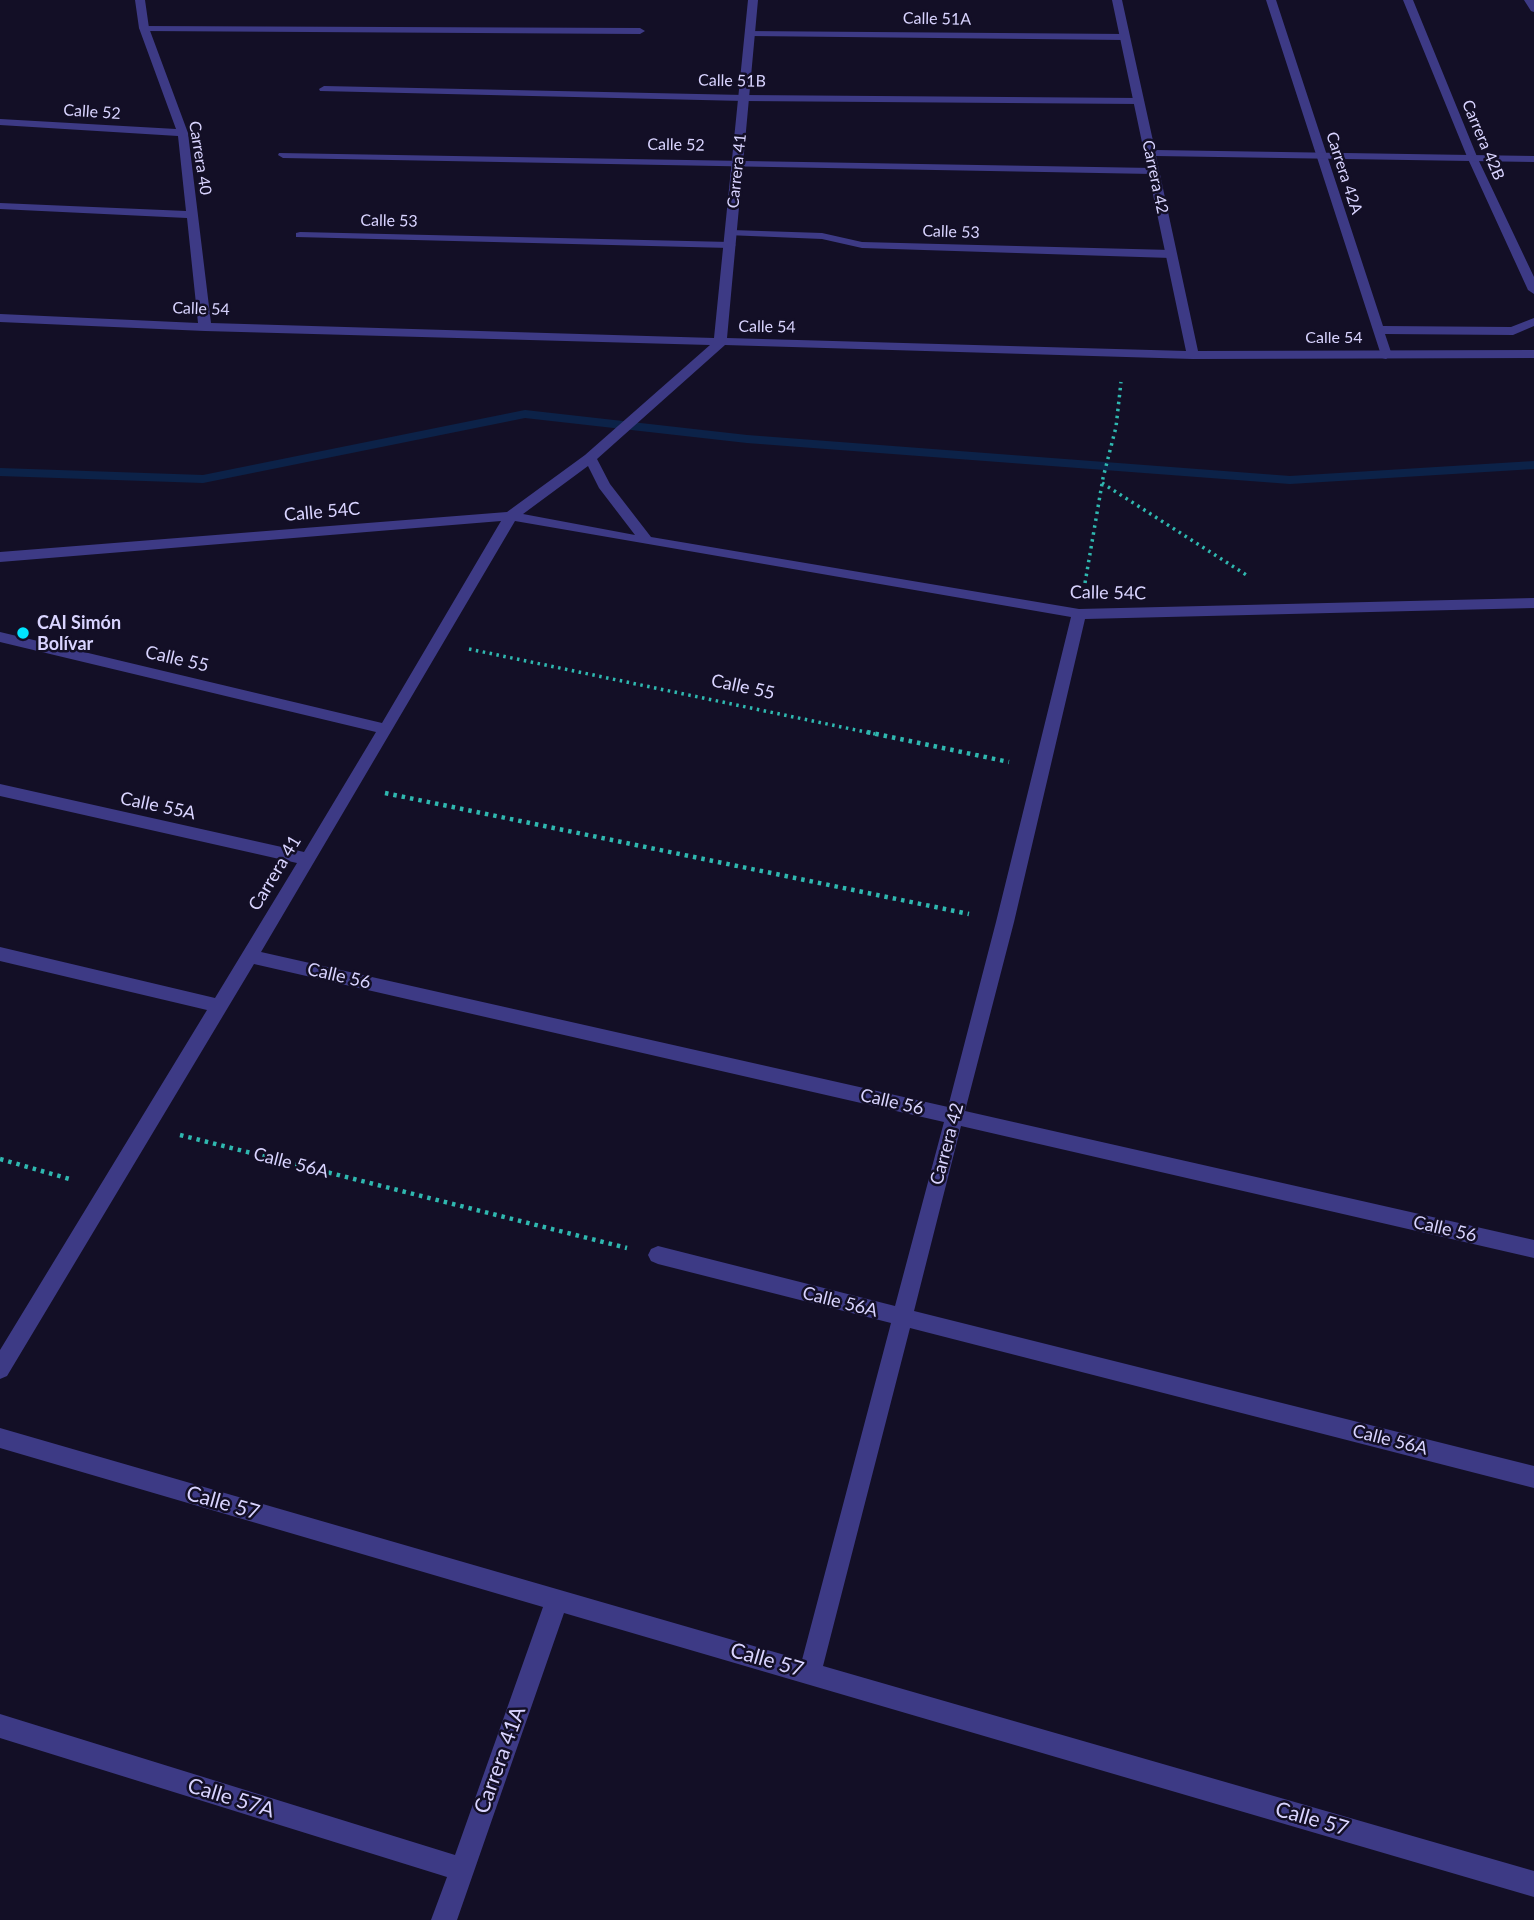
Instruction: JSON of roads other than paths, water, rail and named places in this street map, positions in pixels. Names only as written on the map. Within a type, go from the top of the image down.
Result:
[{"type":"street","name":"Carrera 40","points":[[140,0],[144,28],[183,133],[205,327]]},
{"type":"street","name":"Carrera 41","points":[[0,1369],[387,729],[511,516],[590,458],[720,343],[753,0]]},
{"type":"street","name":"Carrera 42","points":[[1117,0],[1193,355]]},
{"type":"street","name":"Carrera 42A","points":[[1271,0],[1386,355]]},
{"type":"street","name":"Carrera 42B","points":[[1408,0],[1473,159],[1534,290]]},
{"type":"street","points":[[1529,0],[1534,9]]},
{"type":"street","points":[[144,28],[640,31]]},
{"type":"street","name":"Calle 51A","points":[[750,33],[1125,37]]},
{"type":"street","name":"Calle 51B","points":[[324,89],[744,98],[1139,101]]},
{"type":"street","name":"Calle 52","points":[[0,122],[183,133]]},
{"type":"street","points":[[1150,153],[1534,159]]},
{"type":"street","name":"Calle 52","points":[[283,155],[1153,171]]},
{"type":"street","points":[[0,206],[192,215]]},
{"type":"street","name":"Calle 53","points":[[300,235],[730,239],[822,236],[862,245],[1171,254]]},
{"type":"street","name":"Calle 54","points":[[0,318],[720,343],[1193,355],[1534,354]]},
{"type":"street","points":[[1378,331],[1513,331],[1534,322]]},
{"type":"street","points":[[590,458],[604,485],[646,540]]},
{"type":"street","name":"Calle 54C","points":[[2,559],[511,516],[1079,614],[1534,603]]},
{"type":"street","name":"Carrera 42","points":[[810,1672],[1004,922],[1079,614]]},
{"type":"street","name":"Calle 55","points":[[0,637],[387,729]]},
{"type":"street","name":"Calle 55A","points":[[0,790],[308,859]]},
{"type":"street","points":[[0,954],[220,1006]]},
{"type":"street","name":"Calle 56","points":[[250,956],[1534,1249]]},
{"type":"street","name":"Calle 56A","points":[[658,1255],[1534,1477]]},
{"type":"street","name":"Calle 57","points":[[0,1438],[1534,1884]]},
{"type":"street","name":"Carrera 41A","points":[[444,1920],[557,1600]]},
{"type":"street","name":"Calle 57A","points":[[0,1726],[461,1869]]},
{"type":"waterway","points":[[0,472],[203,479],[525,414],[747,439],[1290,480],[1534,465]]},
{"type":"place","name":"CAI Simón Bolívar","points":[[23,633]]}]
